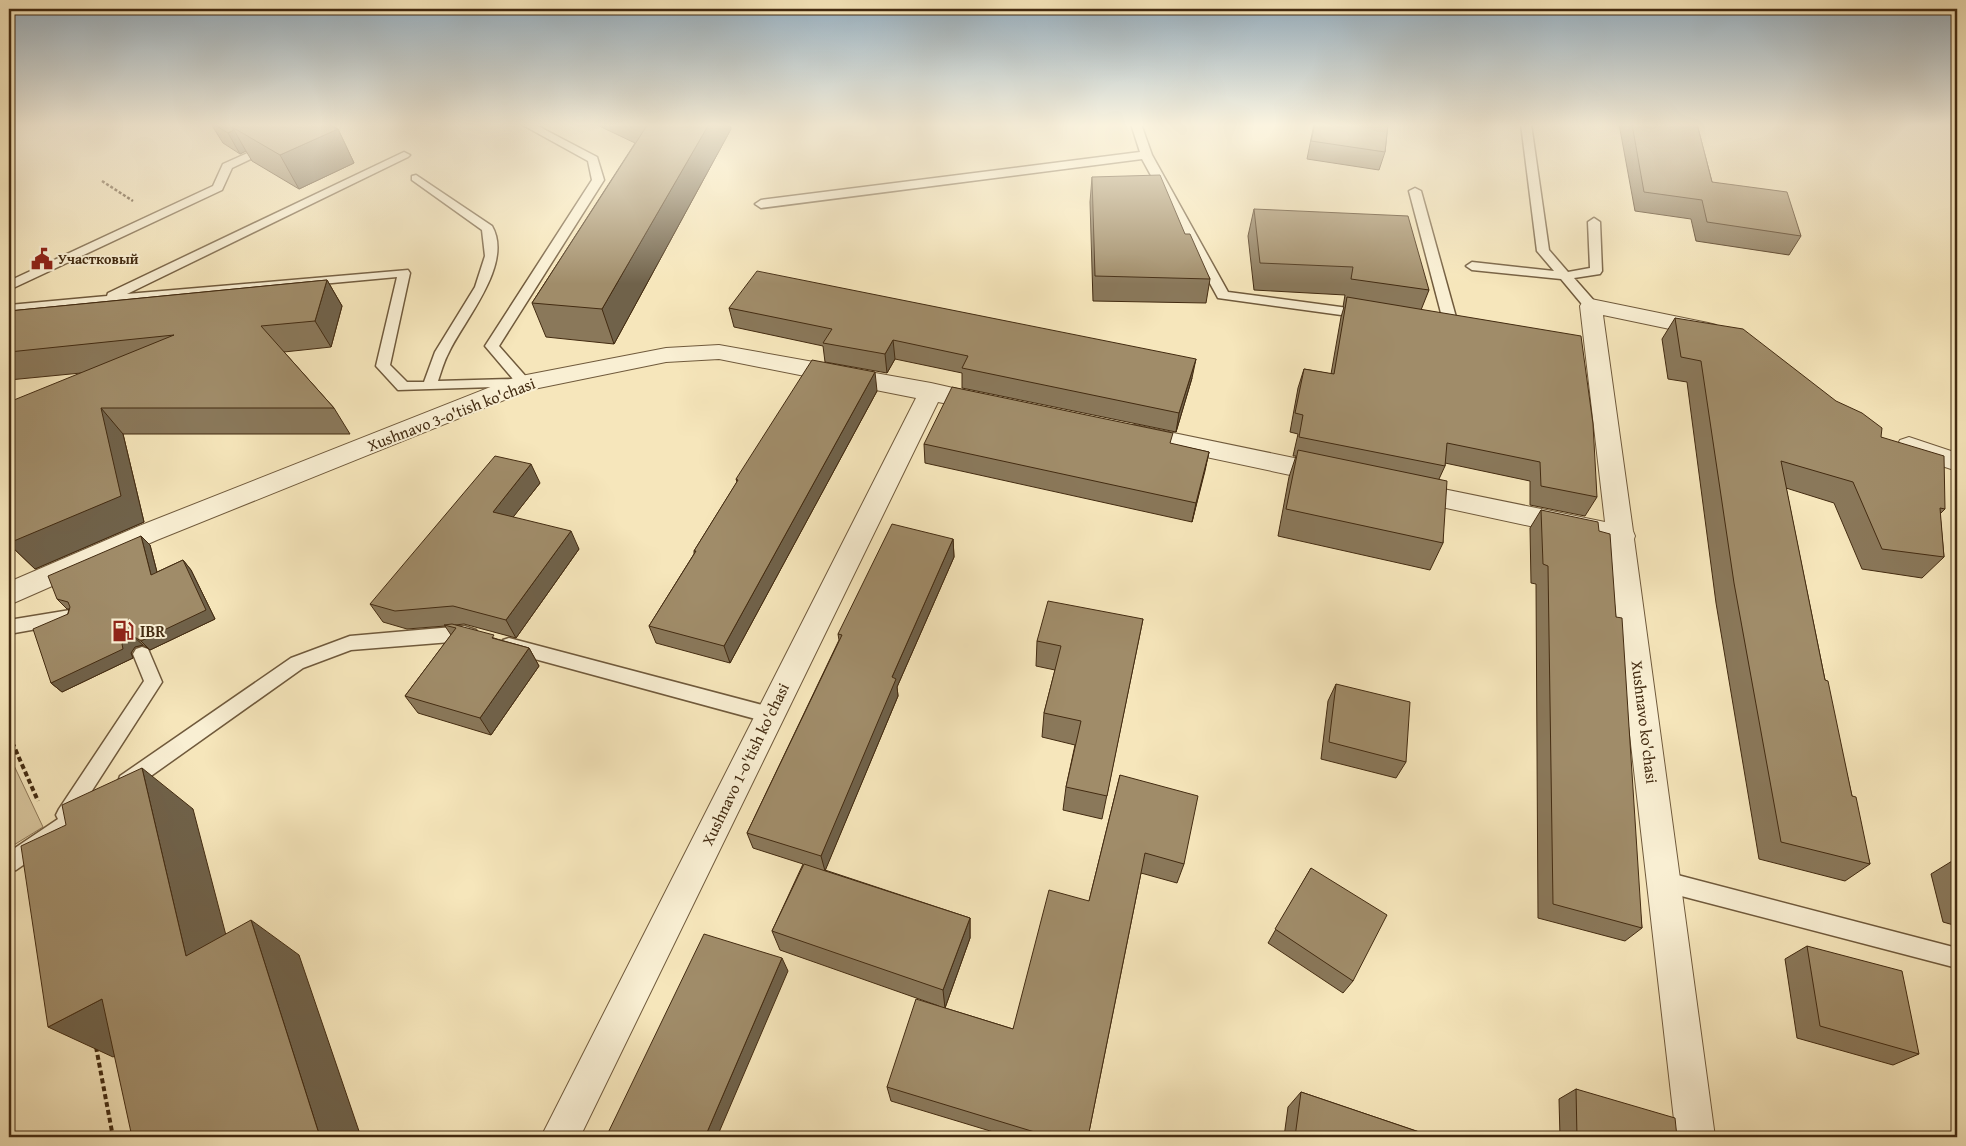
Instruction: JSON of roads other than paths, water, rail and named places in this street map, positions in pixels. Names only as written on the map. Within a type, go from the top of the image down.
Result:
[{"type":"street","points":[[1591,306],[1717,332],[1730,337]]},
{"type":"street","name":"Xushnavo ko'chasi","points":[[1591,306],[1593,351],[1622,536],[1696,1137]]},
{"type":"street","name":"Xushnavo 3-o'tish ko'chasi","points":[[9,594],[148,533],[524,383],[666,355],[720,352],[1009,408]]},
{"type":"street","name":"Xushnavo 1-o'tish ko'chasi","points":[[560,1137],[931,392]]},
{"type":"street","points":[[1116,430],[1350,479]]},
{"type":"street","points":[[1888,440],[1957,462]]},
{"type":"street","points":[[1388,487],[1622,536]]},
{"type":"lane","points":[[9,286],[218,188],[222,177]]},
{"type":"lane","points":[[104,301],[358,177]]},
{"type":"lane","points":[[524,383],[492,346],[598,180],[597,177]]},
{"type":"lane","points":[[760,204],[969,177]]},
{"type":"lane","points":[[1159,177],[1224,295],[1375,316]]},
{"type":"lane","points":[[1534,177],[1544,251],[1591,306]]},
{"type":"lane","points":[[416,178],[488,229],[491,256],[481,287],[442,352],[429,386]]},
{"type":"lane","points":[[1415,192],[1452,328]]},
{"type":"lane","points":[[1472,266],[1566,276],[1596,271],[1594,222]]},
{"type":"lane","points":[[9,309],[404,273],[383,366],[402,387],[524,383]]},
{"type":"lane","points":[[9,627],[70,617]]},
{"type":"lane","points":[[9,863],[297,663],[350,643],[464,633],[770,715]]},
{"type":"lane","points":[[53,834],[153,682],[142,654]]},
{"type":"lane","points":[[1666,882],[1957,958]]},
{"type":"place","name":"Участковый","points":[[42,259]]},
{"type":"place","name":"IBR","points":[[123,631]]}]
